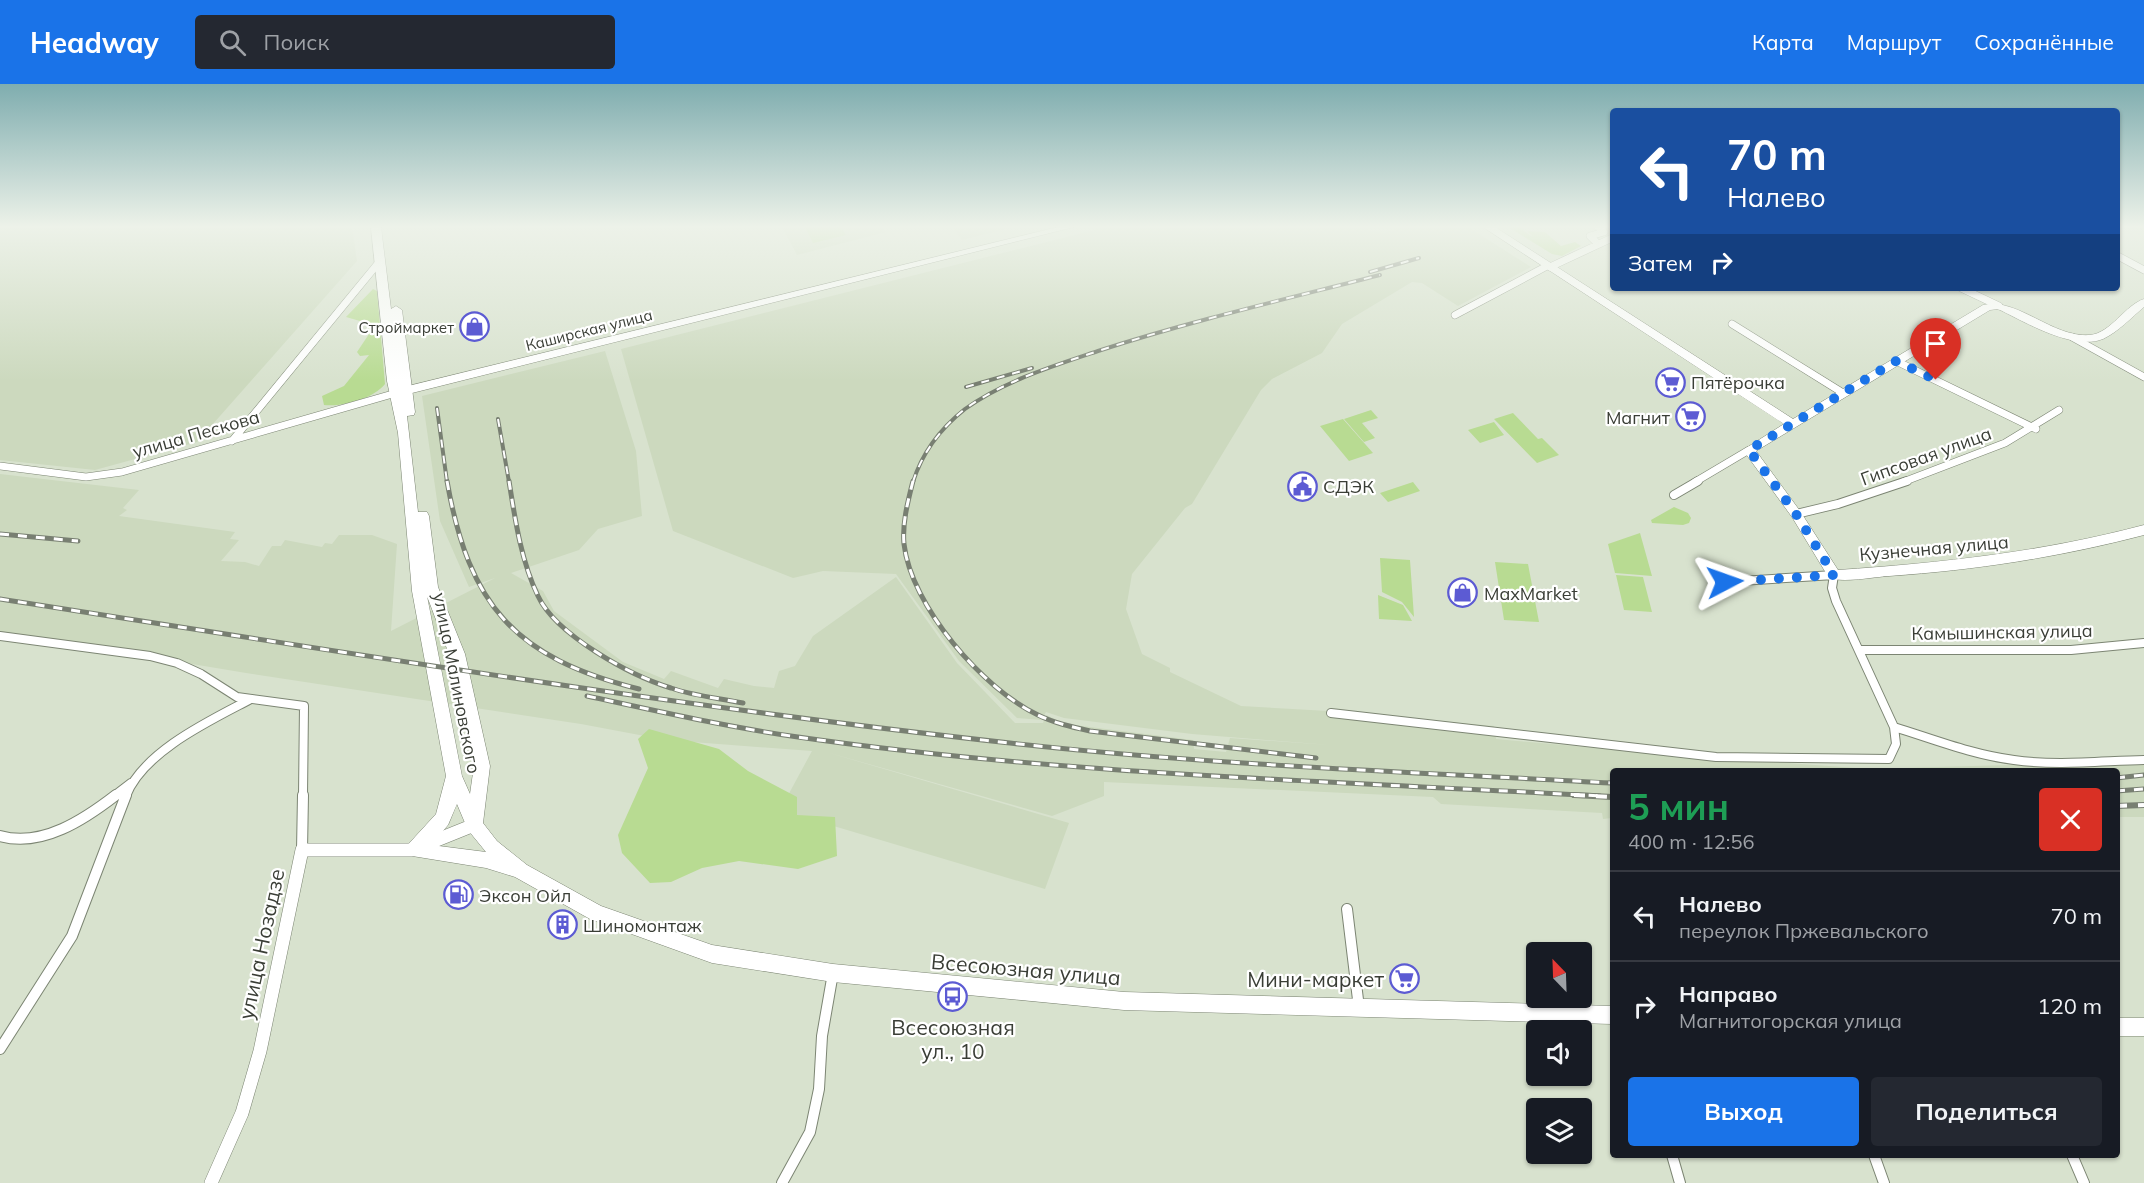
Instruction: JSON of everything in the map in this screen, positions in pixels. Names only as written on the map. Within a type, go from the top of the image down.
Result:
[{"type":"highway","name":"улица Малиновского","points":[[383,278],[431,587],[457,654],[482,766],[474,825]]},
{"type":"highway","name":"улица Малиновского","points":[[390,278],[419,591],[454,776],[474,825]]},
{"type":"highway","points":[[412,850],[436,829],[447,813],[454,776]]},
{"type":"highway","name":"Всесоюзная улица","points":[[474,825],[491,846],[521,871],[596,913],[712,954],[833,973],[1124,1001],[1610,1015]]},
{"type":"highway","points":[[412,850],[486,860],[521,871]]},
{"type":"highway","points":[[2120,1027],[2144,1027]]},
{"type":"main road","name":"Каширская улица","points":[[401,392],[861,278]]},
{"type":"main road","points":[[1566,278],[1791,423]]},
{"type":"main road","points":[[1834,575],[1796,514],[1749,450],[1987,307],[1999,306],[2072,337],[2088,340],[2099,337],[2144,302]]},
{"type":"main road","name":"Кузнечная улица","points":[[1834,575],[1906,571],[2021,558],[2144,530]]},
{"type":"street","points":[[231,441],[366,278]]},
{"type":"street","points":[[1455,315],[1526,278]]},
{"type":"street","points":[[1967,291],[1999,306]]},
{"type":"street","points":[[1732,324],[1843,393]]},
{"type":"street","points":[[2072,337],[2144,377]]},
{"type":"street","points":[[1896,361],[2036,429]]},
{"type":"street","name":"улица Пескова","points":[[0,466],[86,477],[101,475],[154,464],[401,392]]},
{"type":"street","name":"Гипсовая улица","points":[[1796,514],[1846,502],[1945,468],[2036,429],[2059,410]]},
{"type":"street","points":[[1674,495],[1749,450]]},
{"type":"street","points":[[1331,713],[1716,757],[1881,761],[1893,754],[1896,736],[1894,727],[1836,602],[1832,588],[1834,575]]},
{"type":"street","name":"Кузнечная улица","points":[[1725,582],[1834,575]]},
{"type":"street","points":[[0,636],[150,656],[177,663],[201,674],[237,697],[249,700]]},
{"type":"street","name":"Камышинская улица","points":[[1860,650],[2071,650],[2144,643]]},
{"type":"street","points":[[1,838],[48,834],[75,824],[131,783],[146,766],[177,739],[249,700]]},
{"type":"street","name":"улица Нозадзе","points":[[211,1183],[242,1113],[260,1051],[302,850],[304,706],[249,700]]},
{"type":"street","points":[[1894,727],[1969,751],[2015,760],[2058,762],[2144,760]]},
{"type":"street","points":[[0,1049],[72,936],[131,783]]},
{"type":"street","points":[[302,850],[412,850],[474,825]]},
{"type":"street","points":[[1347,909],[1359,1009]]},
{"type":"street","points":[[782,1183],[810,1132],[819,1089],[822,1036],[833,973]]},
{"type":"street","points":[[1673,1158],[1680,1183]]},
{"type":"street","points":[[1875,1158],[1884,1183]]},
{"type":"street","points":[[2073,1158],[2084,1183]]},
{"type":"shaded area","points":[[0,278],[342,278],[197,442],[95,470],[0,460]]},
{"type":"shaded area","points":[[902,278],[1510,278],[1458,306],[1422,283],[1412,282],[1342,324],[1322,353],[1272,379],[1261,390],[1192,504],[1185,508],[1132,574],[1126,609],[1142,654],[1170,668],[1170,672],[1241,706],[1328,711],[1494,726],[1496,739],[1856,768],[1610,768],[1610,818],[1603,819],[1602,813],[1441,804],[1433,797],[1104,782],[1104,796],[1052,816],[826,752],[1069,823],[1045,889],[780,810],[812,751],[666,740],[581,724],[246,673],[0,632],[0,474],[139,490],[123,508],[127,510],[119,516],[235,532],[230,539],[239,540],[221,561],[245,562],[259,566],[272,546],[281,546],[285,540],[322,547],[325,543],[332,544],[339,535],[372,535],[397,544],[391,631],[495,578],[469,587],[440,521],[422,396],[605,351],[636,451],[642,516],[598,529],[579,550],[511,573],[543,591],[554,611],[623,662],[664,679],[671,671],[718,688],[724,679],[774,688],[779,671],[795,666],[813,636],[896,577],[957,663],[1015,723],[1043,723],[1046,715],[1066,724],[1193,740],[1194,749],[1226,752],[1230,738],[1330,745],[1192,734],[1064,718],[1046,712],[1042,720],[1017,718],[959,661],[896,574],[823,571],[793,578],[673,531],[621,349]]},
{"type":"shaded area","points":[[2144,761],[2144,817],[2120,817],[2120,768],[1903,768]]},
{"type":"green space","points":[[373,289],[377,291],[385,384],[373,394],[357,401],[339,405],[324,405],[322,396],[344,386],[369,355],[360,356],[357,352],[369,334],[367,323],[346,317]]},
{"type":"green space","points":[[1371,410],[1378,418],[1362,423],[1375,438],[1364,442],[1344,419]]},
{"type":"green space","points":[[1513,413],[1538,439],[1542,438],[1559,455],[1537,463],[1494,419]]},
{"type":"green space","points":[[1343,419],[1373,453],[1349,461],[1320,426]]},
{"type":"green space","points":[[1494,422],[1504,435],[1480,443],[1468,430]]},
{"type":"green space","points":[[1413,482],[1420,491],[1388,502],[1380,493]]},
{"type":"green space","points":[[1674,507],[1688,513],[1691,518],[1689,523],[1683,525],[1652,523],[1651,520]]},
{"type":"green space","points":[[1640,533],[1652,576],[1615,573],[1608,544]]},
{"type":"green space","points":[[1380,558],[1410,560],[1414,617],[1402,602],[1382,592]]},
{"type":"green space","points":[[1495,562],[1528,564],[1539,622],[1504,620]]},
{"type":"green space","points":[[1616,575],[1643,577],[1652,612],[1624,610]]},
{"type":"green space","points":[[1378,595],[1403,605],[1412,621],[1379,619]]},
{"type":"green space","points":[[649,729],[719,749],[748,771],[797,797],[797,815],[835,817],[837,856],[798,869],[739,861],[702,868],[671,882],[650,883],[622,853],[618,835],[648,768],[638,739]]},
{"type":"railway","points":[[913,482],[927,451],[948,424],[980,399],[1012,382],[1064,362],[1168,330],[1367,278]]},
{"type":"railway","points":[[966,387],[1032,368]]},
{"type":"railway","points":[[437,408],[447,482]]},
{"type":"railway","points":[[498,419],[509,482]]},
{"type":"railway","points":[[447,481],[456,525],[469,562],[485,594],[505,620],[530,643],[560,661],[596,676],[639,689]]},
{"type":"railway","points":[[509,481],[519,540],[532,583],[547,611],[561,625],[596,652],[636,674],[689,693],[743,703]]},
{"type":"railway","points":[[913,481],[907,504],[904,544],[920,593],[953,643],[973,666],[1017,703],[1050,720],[1090,731],[1316,758]]},
{"type":"railway","points":[[0,534],[78,541]]},
{"type":"railway","points":[[0,599],[630,695],[1010,743],[1235,762],[1610,783]]},
{"type":"railway","points":[[587,696],[771,733],[898,750],[998,760],[1198,775],[1600,796]]},
{"type":"railway","points":[[2120,778],[2144,775]]},
{"type":"railway","points":[[2120,791],[2144,789]]},
{"type":"railway","points":[[1574,795],[1610,797]]},
{"type":"railway","points":[[2120,806],[2144,805]]},
{"type":"place","name":"Строймаркет","points":[[475,327]]},
{"type":"place","name":"Пятёрочка","points":[[1670,382]]},
{"type":"place","name":"Магнит","points":[[1691,417]]},
{"type":"place","name":"СДЭК","points":[[1302,486]]},
{"type":"place","name":"MaxMarket","points":[[1463,593]]},
{"type":"place","name":"Эксон Ойл","points":[[458,895]]},
{"type":"place","name":"Шиномонтаж","points":[[562,925]]},
{"type":"place","name":"Мини-маркет","points":[[1405,979]]},
{"type":"place","name":"Всесоюзная ул., 10","points":[[953,996]]},
{"type":"route","points":[[1725,582],[1834,575],[1796,514],[1749,450],[1896,361],[1936,380]]}]
